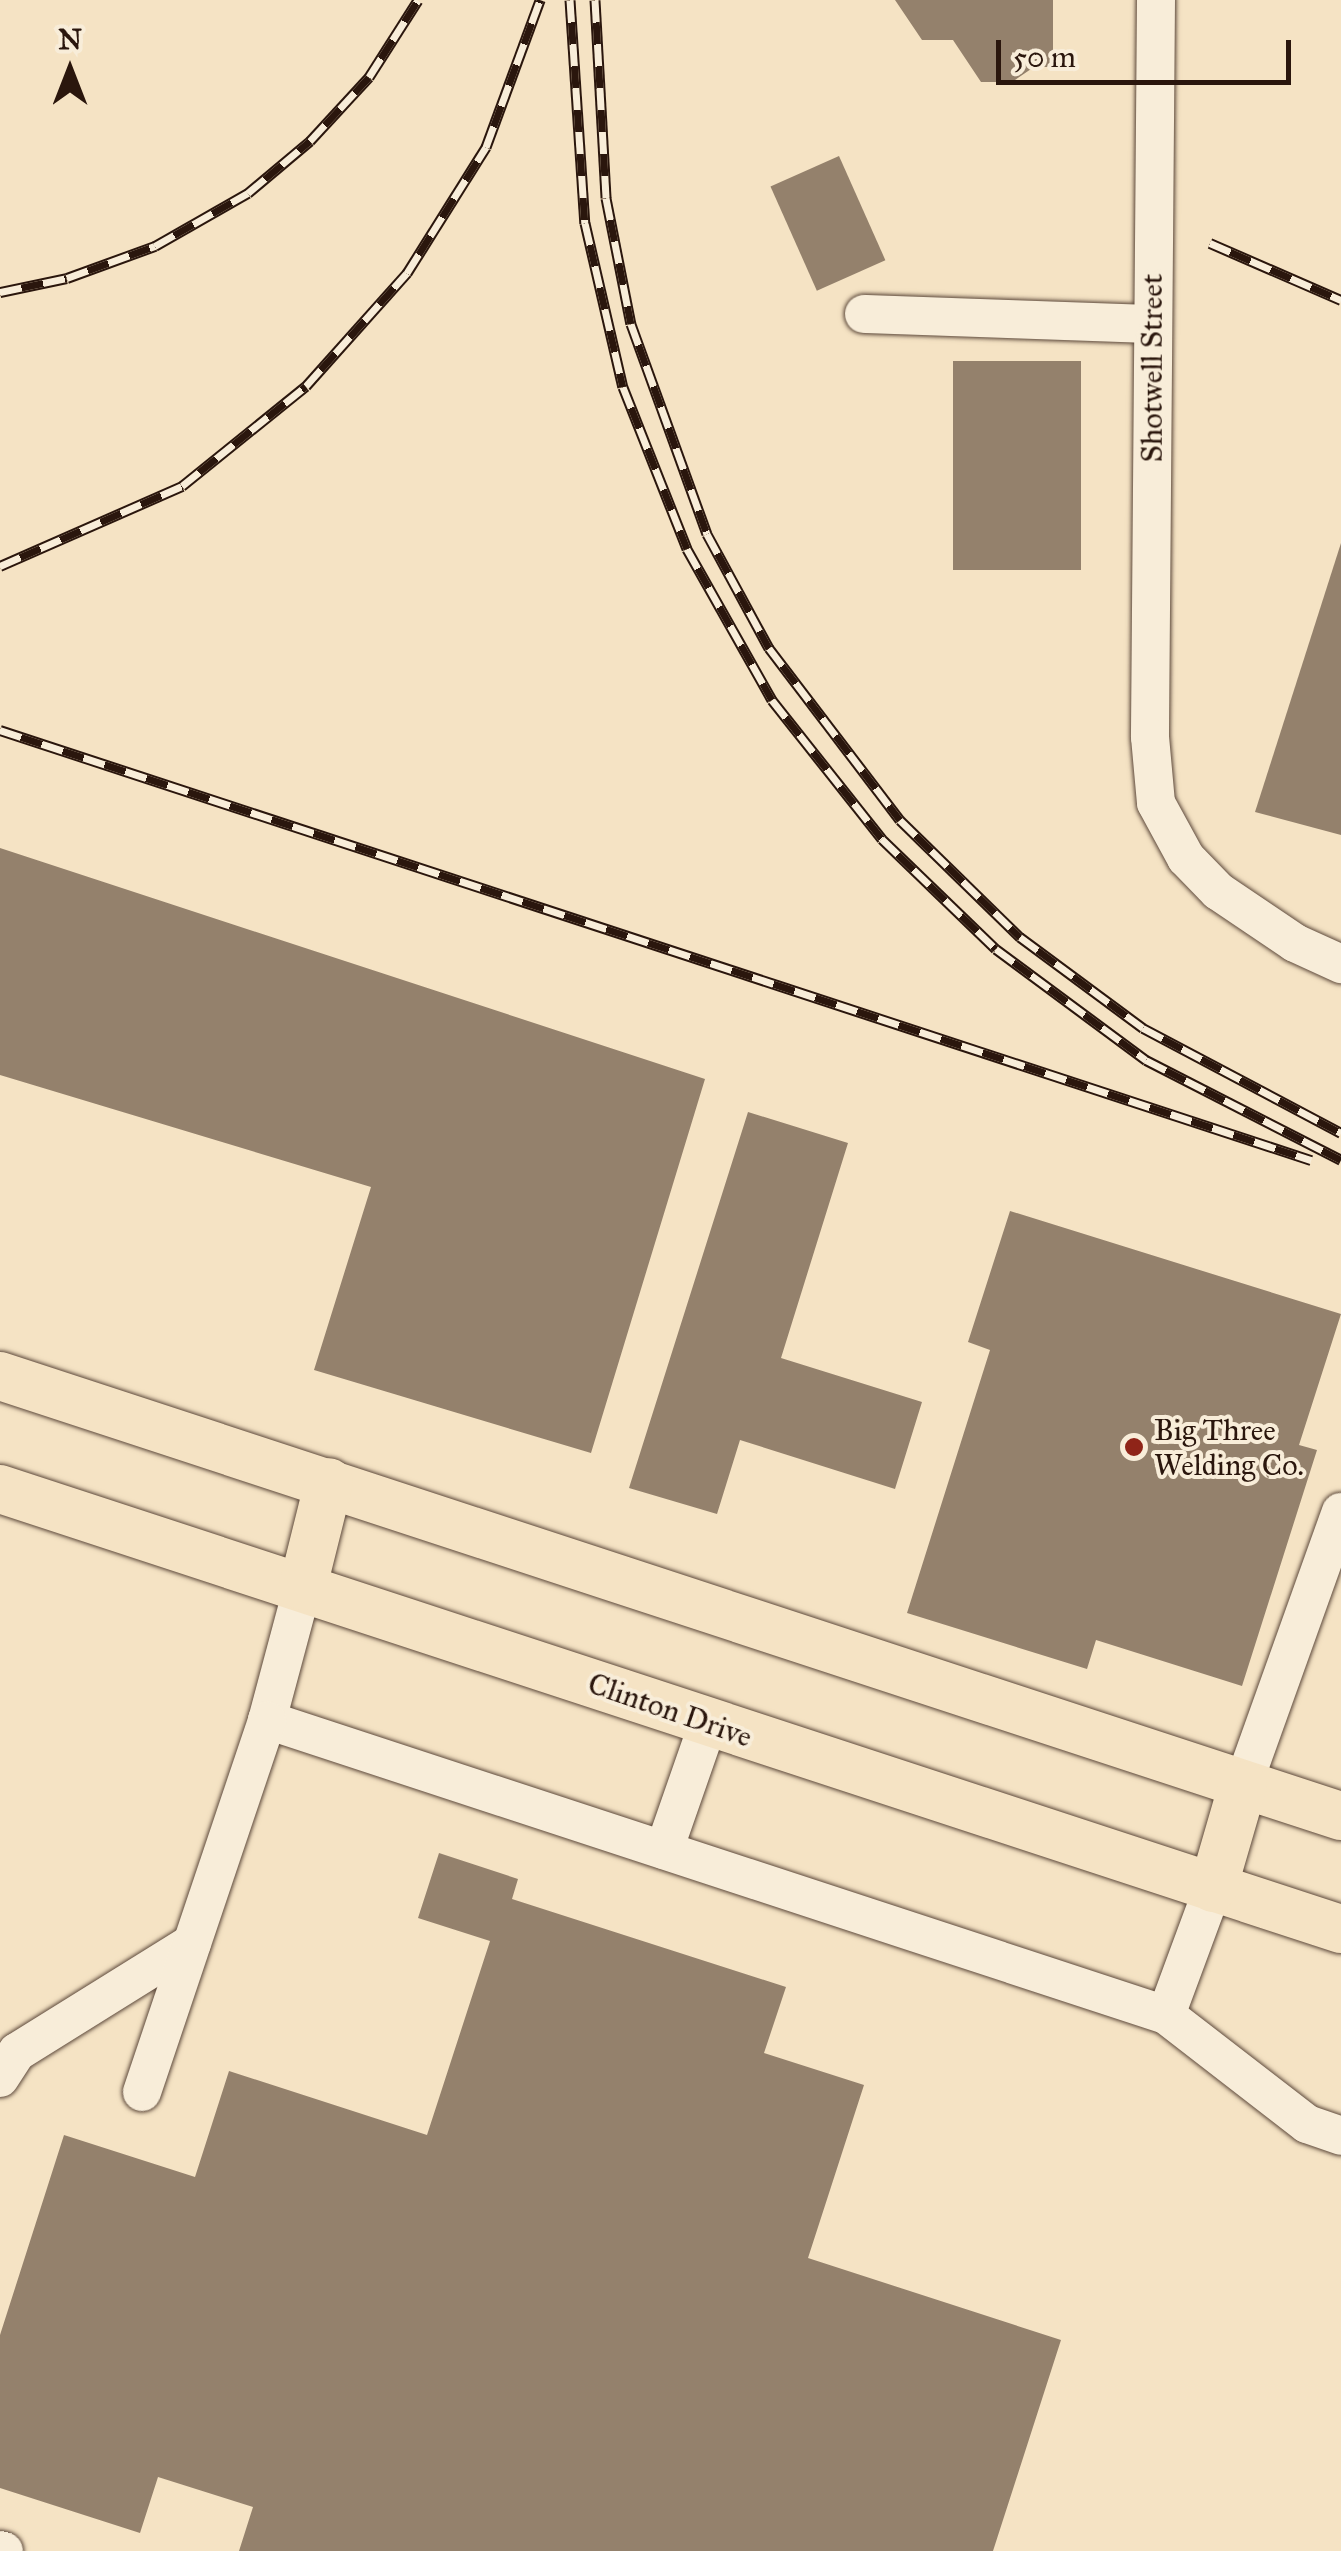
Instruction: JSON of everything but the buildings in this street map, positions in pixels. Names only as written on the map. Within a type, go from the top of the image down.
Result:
[{"type":"main road","points":[[0,1376],[1341,1816]]},
{"type":"main road","points":[[303,1586],[329,1482]]},
{"type":"main road","name":"Clinton Drive","points":[[0,1489],[1341,1930]]},
{"type":"main road","points":[[1213,1888],[1244,1785]]},
{"type":"street","name":"Shotwell Street","points":[[1156,0],[1150,737],[1156,802],[1186,858],[1255,919],[1341,964]]},
{"type":"street","points":[[864,314],[1152,324]]},
{"type":"street","points":[[1244,1785],[1341,1512]]},
{"type":"street","points":[[142,2092],[267,1720],[303,1586]]},
{"type":"street","points":[[267,1720],[1166,2015],[1308,2124],[1341,2136]]},
{"type":"street","points":[[664,1850],[708,1724]]},
{"type":"street","points":[[1166,2015],[1213,1888]]},
{"type":"street","points":[[0,2078],[17,2052],[192,1943]]},
{"type":"railway","points":[[0,292],[67,278],[155,246],[248,193],[310,141],[369,77],[418,0]]},
{"type":"railway","points":[[0,566],[182,486],[306,386],[407,273],[486,147],[540,0]]},
{"type":"railway","points":[[570,0],[585,223],[623,387],[687,549],[772,700],[882,839],[996,949],[1146,1060],[1341,1160]]},
{"type":"railway","points":[[595,0],[606,198],[631,324],[707,534],[769,648],[900,820],[1020,937],[1143,1028],[1341,1133]]},
{"type":"railway","points":[[1210,243],[1341,300]]},
{"type":"railway","points":[[0,730],[1311,1160]]},
{"type":"place","name":"Big Three Welding Co.","points":[[1134,1447]]}]
